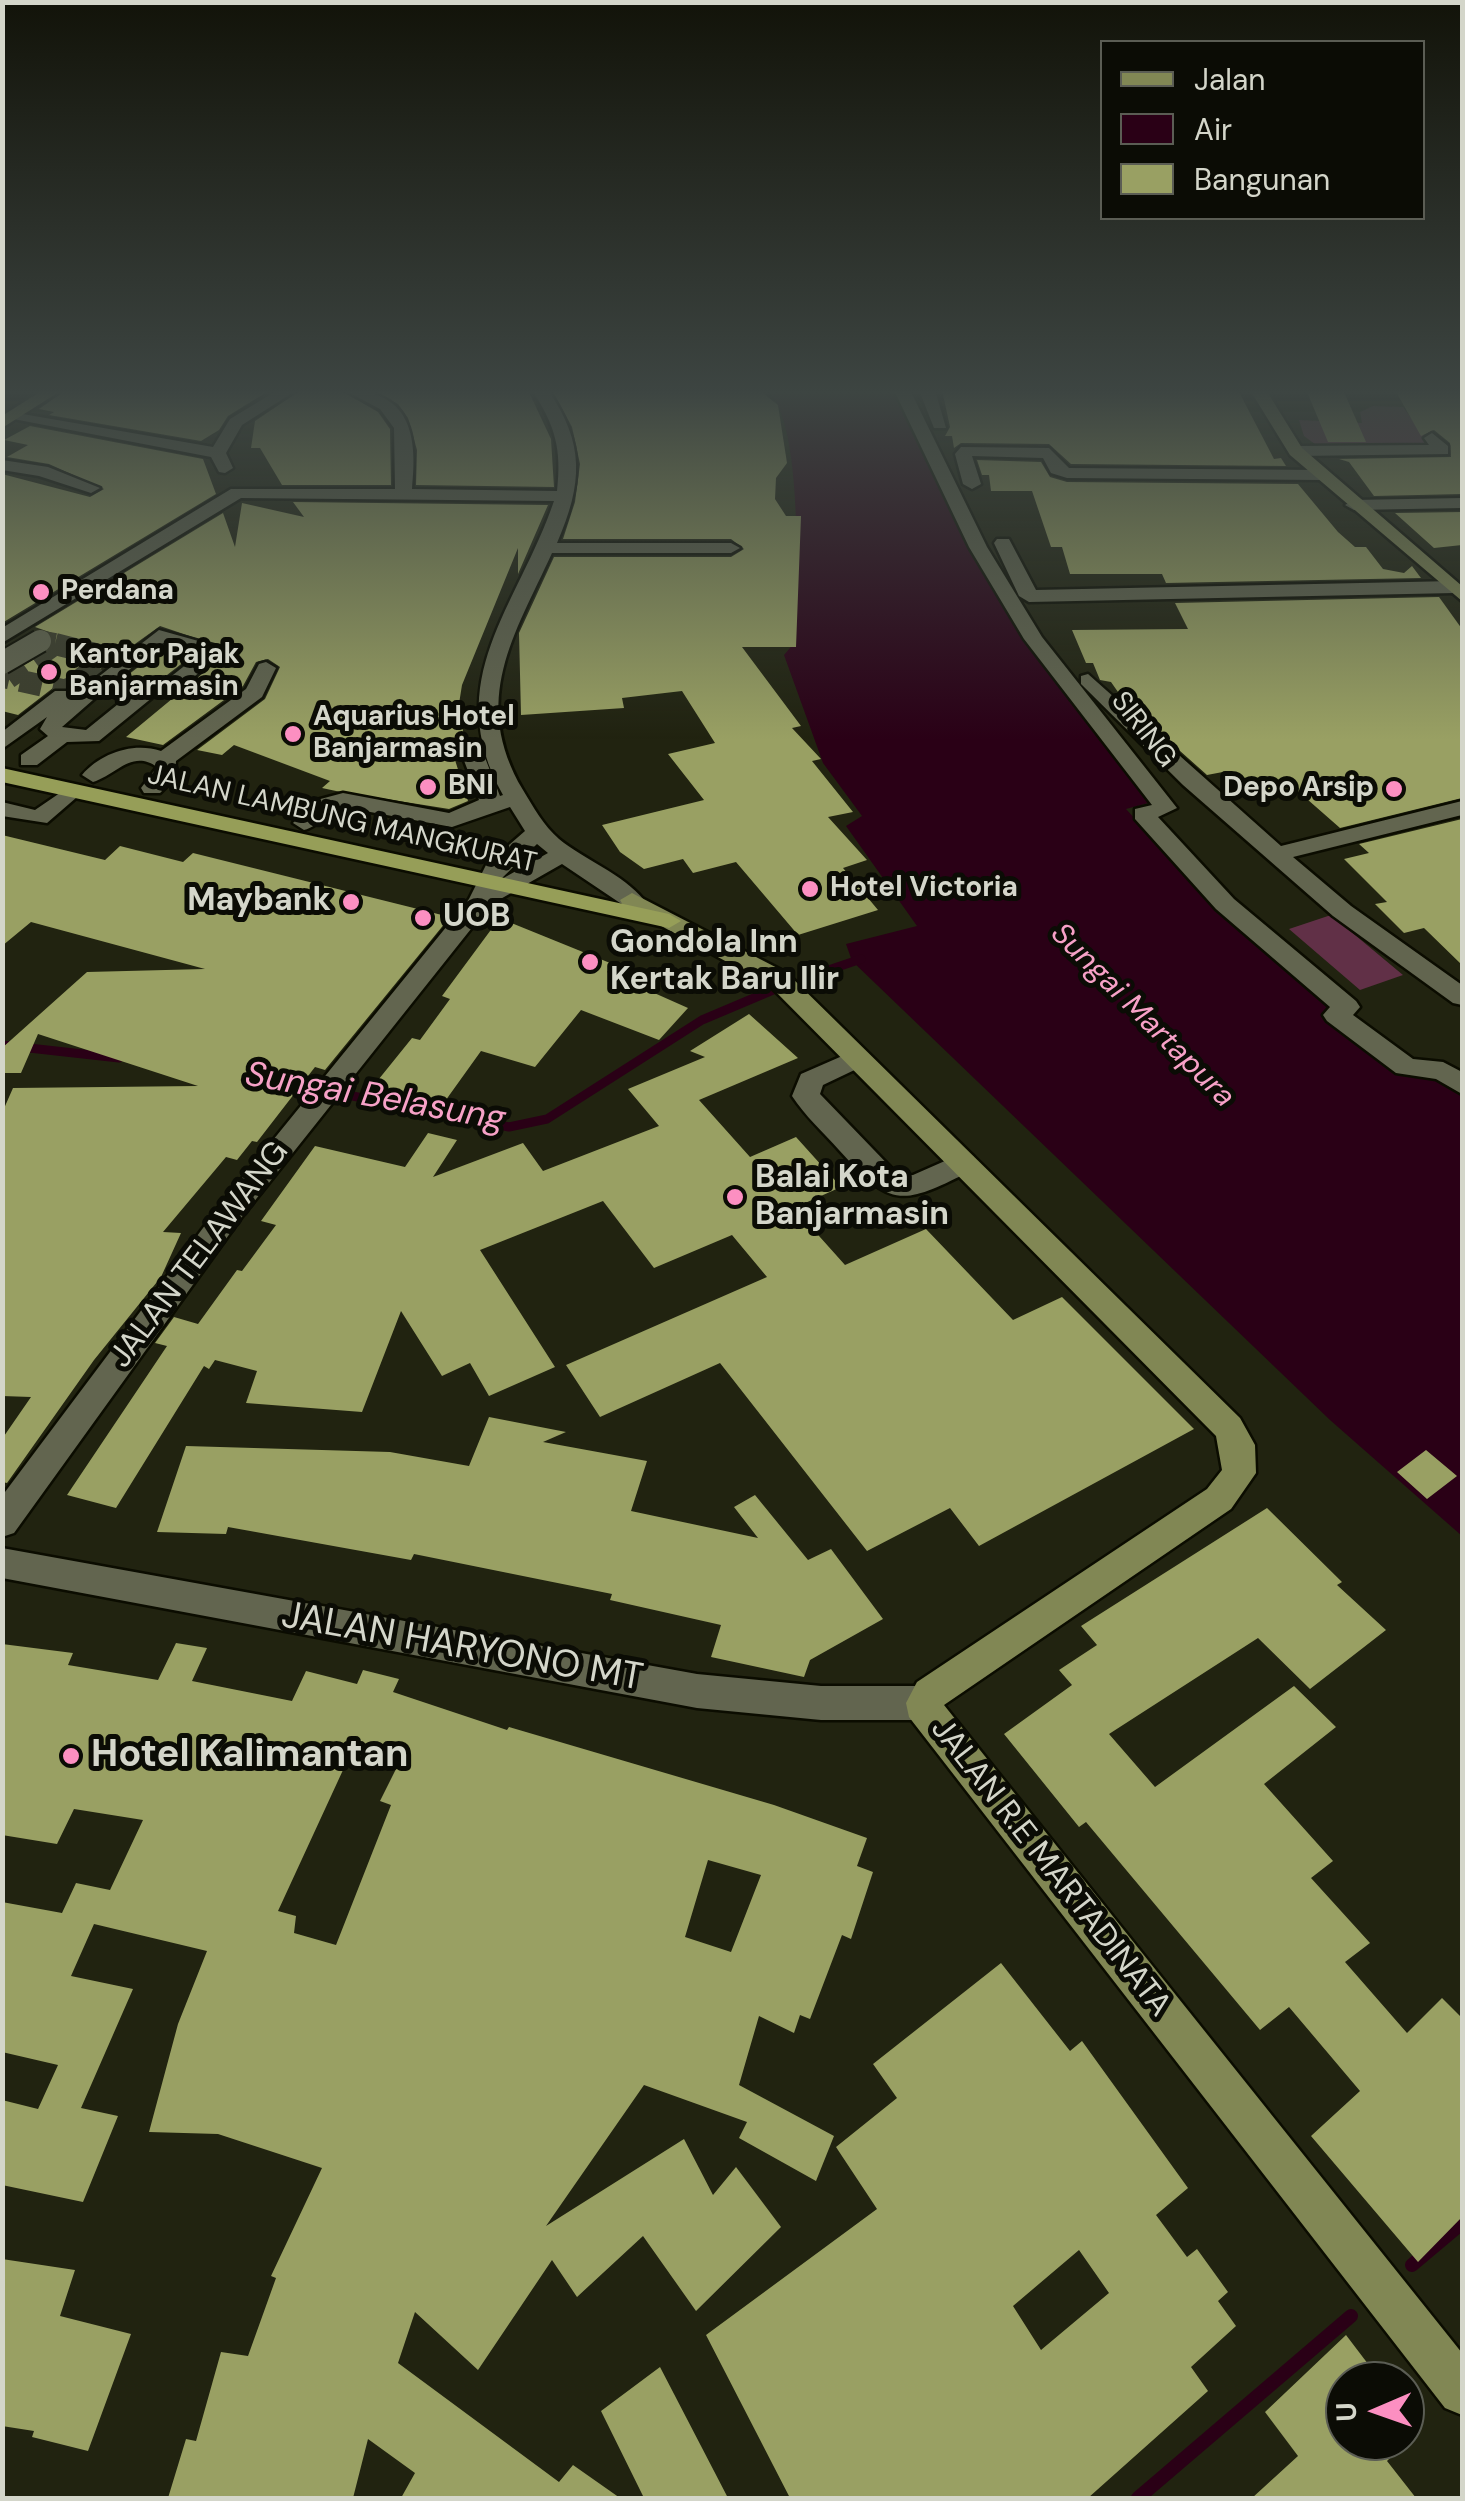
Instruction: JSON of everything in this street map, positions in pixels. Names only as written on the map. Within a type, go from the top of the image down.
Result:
[{"type":"highway","name":"JALAN LAMBUNG MANGKURAT","points":[[2,754],[13,776],[669,921]]},
{"type":"highway","name":"JALAN LAMBUNG MANGKURAT","points":[[13,776],[93,775],[304,822],[491,884],[530,873],[632,900]]},
{"type":"highway","points":[[73,791],[93,775]]},
{"type":"main road","points":[[1356,507],[1456,584]]},
{"type":"main road","name":"JALAN R.E MARTADINATA","points":[[632,900],[778,979],[1215,1410],[1238,1446],[1239,1473],[1219,1498],[930,1694],[925,1703],[928,1717],[1462,2391]]},
{"type":"street","points":[[4,636],[215,507]]},
{"type":"street","points":[[538,832],[517,799],[496,751],[487,694],[491,667],[548,548],[559,507]]},
{"type":"street","name":"SIRING","points":[[959,507],[1034,640],[1166,808],[1144,814],[1225,904],[1347,1008],[1336,1014],[1406,1067],[1443,1072],[1462,1085]]},
{"type":"street","points":[[1002,542],[1040,618],[1103,698],[1342,910],[1462,997]]},
{"type":"street","points":[[548,548],[731,548]]},
{"type":"street","points":[[1029,596],[1456,584]]},
{"type":"street","points":[[2,664],[38,641],[4,636]]},
{"type":"street","points":[[105,679],[162,693],[217,649],[159,636],[105,679],[52,724],[51,729],[62,736],[91,736],[149,690]]},
{"type":"street","points":[[164,760],[237,702],[255,693],[266,668]]},
{"type":"street","points":[[2,744],[67,692]]},
{"type":"street","points":[[2,720],[2,730]]},
{"type":"street","points":[[13,776],[62,736]]},
{"type":"street","points":[[471,750],[492,804]]},
{"type":"street","points":[[93,775],[118,757],[151,755],[164,760]]},
{"type":"street","points":[[152,788],[168,772],[164,760]]},
{"type":"street","points":[[2,809],[39,818],[73,791]]},
{"type":"street","points":[[304,822],[321,806],[344,800],[444,820],[517,799]]},
{"type":"street","points":[[1276,854],[1462,808]]},
{"type":"street","name":"JALAN TELAWANG","points":[[2,1523],[170,1290],[314,1104],[491,884],[538,832]]},
{"type":"street","name":"JALAN R.E MARTADINATA","points":[[538,832],[632,900]]},
{"type":"street","points":[[530,873],[566,852]]},
{"type":"street","points":[[856,1060],[811,1080],[806,1096],[883,1180],[896,1189],[908,1188],[963,1162]]},
{"type":"street","name":"JALAN HARYONO MT","points":[[2,1564],[697,1691],[821,1704],[925,1703]]},
{"type":"shaded area","points":[[1331,915],[1403,975],[1360,990],[1289,929]]},
{"type":"water","name":"Sungai Martapura","points":[[951,507],[963,533],[1152,802],[1126,809],[1215,906],[1327,1001],[1329,1009],[1324,1015],[1462,1094],[1462,1536],[1330,1420],[852,961],[846,944],[917,926],[846,826],[862,816],[823,763],[784,655],[795,642],[796,509]]},
{"type":"building","points":[[2,507],[195,507],[2,623]]},
{"type":"building","points":[[241,507],[304,517],[296,507],[547,507],[518,574],[518,548],[462,685],[458,710],[465,739],[449,741],[468,801],[449,809],[336,791],[322,788],[330,781],[234,745],[222,755],[197,750],[265,699],[280,667],[268,659],[256,662],[243,686],[163,745],[126,737],[231,650],[160,626],[82,682],[53,688],[18,715],[2,711],[2,678],[53,648],[52,633],[35,627],[223,513],[235,547]]},
{"type":"building","points":[[573,507],[780,507],[786,516],[801,516],[796,647],[742,647],[801,726],[792,728],[821,759],[812,761],[853,812],[828,817],[867,860],[843,868],[878,910],[798,935],[736,862],[693,873],[683,859],[644,869],[620,852],[602,825],[704,800],[668,754],[715,743],[682,691],[622,698],[624,708],[521,715],[519,633],[554,557],[731,557],[744,549],[731,539],[563,539]]},
{"type":"building","points":[[1037,507],[1317,507],[1355,547],[1366,547],[1383,569],[1404,573],[1412,566],[1421,578],[1166,583],[1162,574],[1070,574],[1062,547],[1051,547]]},
{"type":"building","points":[[1462,512],[1462,545],[1434,548],[1395,513]]},
{"type":"building","points":[[1439,597],[1462,629],[1462,798],[1340,828],[1291,785],[1251,793],[1228,771],[1207,775],[1125,702],[1111,682],[1100,680],[1093,663],[1086,663],[1072,630],[1188,629],[1175,603]]},
{"type":"building","points":[[164,647],[194,654],[158,682],[128,675]]},
{"type":"building","points":[[1462,819],[1462,965],[1424,928],[1404,933],[1375,904],[1387,902],[1344,859],[1369,853],[1359,844]]},
{"type":"building","points":[[2,835],[105,860],[120,846],[183,862],[193,853],[450,917],[325,1070],[315,1067],[257,1142],[252,1141],[237,1160],[226,1157],[163,1232],[181,1233],[161,1277],[94,1360],[7,1483],[2,1482],[2,1439],[31,1397],[2,1396],[2,1113],[13,1088],[198,1086],[38,1034],[21,1073],[2,1073],[2,1048],[87,972],[205,969],[31,922],[2,946]]},
{"type":"building","points":[[504,920],[615,965],[607,972],[688,1008],[659,1040],[581,1010],[535,1067],[481,1051],[438,1111],[366,1095],[412,1038],[420,1040],[450,999],[442,996],[493,927]]},
{"type":"building","points":[[749,1014],[798,1058],[699,1100],[750,1157],[796,1137],[841,1187],[794,1208],[845,1265],[926,1229],[1013,1320],[1062,1297],[1194,1429],[979,1546],[950,1508],[867,1551],[720,1363],[600,1417],[566,1365],[767,1277],[732,1235],[654,1268],[603,1201],[480,1250],[555,1367],[489,1396],[470,1363],[442,1376],[401,1311],[362,1412],[246,1403],[257,1371],[215,1360],[209,1369],[204,1366],[116,1508],[67,1495],[167,1346],[155,1343],[174,1317],[198,1324],[237,1270],[242,1271],[276,1225],[261,1221],[315,1146],[405,1167],[428,1133],[457,1140],[433,1177],[523,1143],[543,1171],[659,1126],[628,1089],[705,1057],[690,1051]]},
{"type":"building","points":[[489,1417],[566,1432],[543,1442],[647,1461],[631,1511],[758,1538],[734,1507],[755,1495],[808,1560],[831,1549],[883,1619],[810,1660],[804,1677],[711,1657],[721,1625],[610,1600],[612,1594],[414,1554],[411,1560],[228,1527],[226,1534],[157,1532],[186,1446],[390,1452],[469,1466]]},
{"type":"building","points":[[1426,1450],[1457,1476],[1427,1499],[1397,1472]]},
{"type":"building","points":[[1267,1508],[1342,1582],[1337,1585],[1386,1630],[1310,1689],[1258,1638],[1109,1734],[1155,1787],[1294,1686],[1336,1727],[1264,1784],[1333,1861],[1311,1878],[1370,1943],[1345,1962],[1407,2033],[1442,1998],[1462,2018],[1462,2217],[1418,2262],[1311,2136],[1360,2091],[1289,2007],[1260,2030],[1086,1822],[1079,1827],[1004,1734],[1072,1685],[1059,1670],[1097,1645],[1081,1626]]},
{"type":"building","points":[[176,1643],[207,1648],[192,1681],[292,1701],[306,1671],[357,1684],[363,1670],[399,1679],[393,1692],[507,1730],[509,1727],[774,1805],[867,1838],[857,1866],[873,1872],[851,1939],[842,1935],[810,2019],[800,2015],[794,2033],[759,2016],[739,2085],[834,2136],[816,2181],[739,2138],[747,2122],[644,2085],[546,2226],[684,2139],[713,2195],[736,2167],[781,2227],[696,2311],[643,2236],[577,2297],[552,2260],[478,2370],[415,2312],[398,2363],[559,2482],[573,2465],[620,2498],[401,2498],[415,2473],[368,2439],[353,2498],[168,2498],[186,2439],[196,2441],[221,2352],[248,2356],[276,2278],[271,2276],[322,2168],[218,2134],[149,2132],[178,2024],[207,1951],[94,1924],[71,1976],[133,1989],[81,2108],[118,2116],[83,2202],[2,2185],[2,2100],[38,2109],[58,2065],[2,2052],[2,1902],[62,1913],[76,1883],[110,1890],[143,1820],[74,1809],[57,1844],[2,1835],[2,1644],[73,1653],[68,1665],[158,1680]],"holes":[[[349,1757],[396,1769],[380,1801],[391,1805],[336,1945],[294,1933],[296,1916],[278,1911]],[[708,1860],[761,1875],[731,1952],[685,1937]]]},
{"type":"building","points":[[1001,1963],[1070,2051],[1082,2041],[1188,2188],[1156,2215],[1187,2257],[1197,2249],[1228,2292],[1218,2301],[1236,2326],[1191,2367],[1208,2391],[1088,2498],[790,2498],[706,2335],[877,2209],[836,2147],[897,2098],[873,2064]],"holes":[[[1079,2250],[1109,2293],[1041,2350],[1013,2306]]]},
{"type":"building","points":[[2,2259],[75,2270],[60,2316],[131,2334],[88,2451],[32,2437],[34,2431],[2,2426]]},
{"type":"building","points":[[1346,2335],[1366,2361],[1325,2361],[1325,2461],[1387,2461],[1416,2498],[1252,2498],[1298,2456],[1265,2412]]},
{"type":"building","points":[[660,2367],[728,2498],[644,2498],[601,2411]]},
{"type":"waterway","name":"Sungai Belasung","points":[[802,979],[861,959]]},
{"type":"waterway","name":"Sungai Belasung","points":[[292,1084],[509,1127],[547,1119],[702,1020],[773,990]]},
{"type":"waterway","name":"Sungai Belasung","points":[[2,1045],[119,1058]]},
{"type":"waterway","points":[[1412,2265],[1462,2223]]},
{"type":"waterway","points":[[1138,2498],[1351,2316]]},
{"type":"tunnel","points":[[44,642],[55,644]]},
{"type":"tunnel","points":[[55,644],[107,657],[67,691],[8,678],[55,644]]},
{"type":"place","name":"Perdana","points":[[41,592]]},
{"type":"place","name":"Kantor Pajak Banjarmasin","points":[[49,672]]},
{"type":"place","name":"Aquarius Hotel Banjarmasin","points":[[293,734]]},
{"type":"place","name":"BNI","points":[[428,787]]},
{"type":"place","name":"Depo Arsip","points":[[1394,789]]},
{"type":"place","name":"Hotel Victoria","points":[[810,889]]},
{"type":"place","name":"Maybank","points":[[351,902]]},
{"type":"place","name":"UOB","points":[[423,918]]},
{"type":"place","name":"Gondola Inn Kertak Baru Ilir","points":[[590,962]]},
{"type":"place","name":"Balai Kota Banjarmasin","points":[[735,1197]]},
{"type":"place","name":"Hotel Kalimantan","points":[[71,1756]]}]
